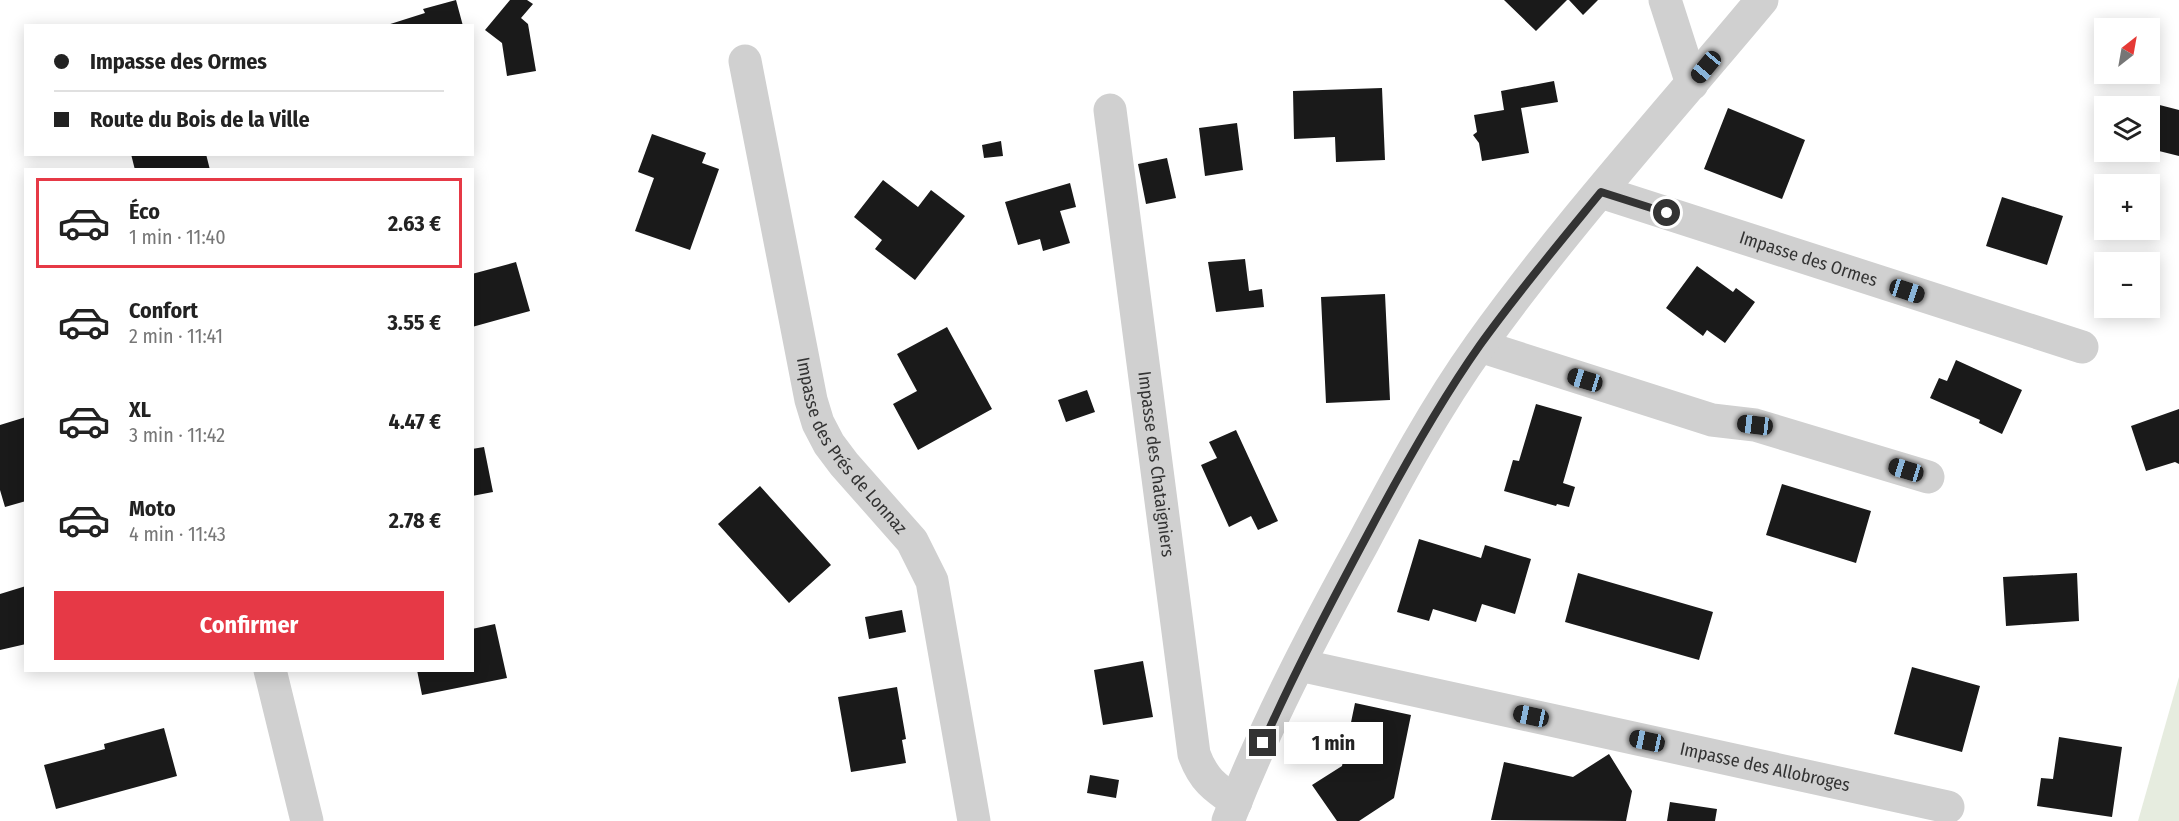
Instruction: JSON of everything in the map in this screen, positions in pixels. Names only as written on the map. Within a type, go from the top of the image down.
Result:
[{"type":"street","points":[[1665,0],[1692,84]]},
{"type":"street","points":[[1232,812],[1317,626],[1398,477],[1441,404],[1479,346],[1538,267],[1762,0]]},
{"type":"street","name":"Impasse des Prés de Lonnaz","points":[[745,61],[809,388],[818,423],[829,444],[844,464],[912,541],[932,581],[974,821]]},
{"type":"street","name":"Impasse des Chataigniers","points":[[1110,110],[1194,754],[1204,776],[1232,812]]},
{"type":"street","name":"Impasse des Ormes","points":[[1601,192],[2082,347]]},
{"type":"street","points":[[1479,346],[1712,420],[1755,425],[1928,477]]},
{"type":"street","name":"Impasse des Allobroges","points":[[1299,665],[1948,807]]},
{"type":"street","points":[[270,672],[307,821]]},
{"type":"shaded area","points":[[2179,677],[2179,821],[2138,821]]},
{"type":"building","points":[[456,0],[462,24],[390,24],[425,13],[423,9]]},
{"type":"building","points":[[510,0],[527,0],[533,4],[521,18],[528,24],[536,71],[507,76],[502,43],[485,30]]},
{"type":"building","points":[[1504,0],[1567,0],[1536,31]]},
{"type":"building","points":[[1569,0],[1598,0],[1583,15]]},
{"type":"building","points":[[1554,81],[1558,102],[1521,108],[1529,153],[1482,161],[1479,143],[1473,135],[1477,132],[1474,115],[1504,110],[1501,91]]},
{"type":"building","points":[[1382,88],[1385,160],[1336,162],[1335,137],[1294,139],[1293,91]]},
{"type":"building","points":[[2160,105],[2179,110],[2179,156],[2160,151]]},
{"type":"building","points":[[1728,108],[1805,140],[1782,199],[1704,169]]},
{"type":"building","points":[[1237,123],[1243,170],[1205,176],[1199,128]]},
{"type":"building","points":[[652,134],[706,153],[702,163],[719,169],[690,250],[635,231],[654,178],[638,172]]},
{"type":"building","points":[[1001,141],[1003,156],[984,158],[982,145]]},
{"type":"building","points":[[132,156],[206,156],[210,168],[134,168]]},
{"type":"building","points":[[1167,158],[1176,198],[1146,204],[1138,164]]},
{"type":"building","points":[[883,180],[918,207],[931,190],[965,216],[915,280],[875,249],[882,240],[854,217]]},
{"type":"building","points":[[1070,183],[1076,207],[1060,211],[1070,243],[1043,251],[1040,239],[1018,245],[1005,202]]},
{"type":"building","points":[[2002,197],[2063,216],[2047,265],[1986,246]]},
{"type":"building","points":[[1245,259],[1249,291],[1262,289],[1264,307],[1216,312],[1208,262]]},
{"type":"building","points":[[516,262],[530,311],[474,326],[474,273]]},
{"type":"building","points":[[1697,266],[1733,292],[1736,288],[1755,302],[1725,343],[1707,330],[1703,336],[1666,308]]},
{"type":"building","points":[[1385,294],[1390,400],[1326,403],[1321,297]]},
{"type":"building","points":[[947,327],[992,409],[918,450],[893,404],[917,391],[897,354]]},
{"type":"building","points":[[1956,360],[2022,390],[2002,434],[1979,423],[1980,420],[1930,398],[1939,378],[1947,381]]},
{"type":"building","points":[[1087,390],[1095,412],[1066,422],[1058,400]]},
{"type":"building","points":[[1536,404],[1582,417],[1563,483],[1575,487],[1569,507],[1557,504],[1556,506],[1504,491],[1513,460],[1519,461]]},
{"type":"building","points":[[2179,409],[2179,464],[2175,462],[2146,471],[2131,426]]},
{"type":"building","points":[[24,418],[24,502],[5,507],[0,490],[0,425]]},
{"type":"building","points":[[1236,430],[1278,521],[1258,530],[1251,516],[1229,527],[1201,465],[1217,458],[1209,442]]},
{"type":"building","points":[[484,447],[493,492],[474,496],[474,449]]},
{"type":"building","points":[[1782,484],[1871,511],[1856,563],[1766,535]]},
{"type":"building","points":[[760,486],[831,565],[789,603],[718,524]]},
{"type":"building","points":[[1419,539],[1481,558],[1485,545],[1531,559],[1515,614],[1482,604],[1476,622],[1433,609],[1429,621],[1397,612]]},
{"type":"building","points":[[1578,573],[1713,612],[1699,660],[1565,622]]},
{"type":"building","points":[[2077,573],[2079,621],[2006,626],[2003,577]]},
{"type":"building","points":[[24,587],[24,644],[0,650],[0,594]]},
{"type":"building","points":[[902,610],[906,632],[869,639],[865,617]]},
{"type":"building","points":[[495,624],[507,678],[422,695],[417,672],[474,672],[474,629]]},
{"type":"building","points":[[1143,661],[1153,717],[1103,725],[1094,670]]},
{"type":"building","points":[[1912,667],[1980,686],[1962,752],[1894,734]]},
{"type":"building","points":[[897,687],[906,739],[902,740],[906,763],[851,772],[838,697]]},
{"type":"building","points":[[1355,703],[1411,715],[1394,798],[1359,821],[1337,821],[1312,785],[1342,766]]},
{"type":"building","points":[[164,728],[177,776],[56,809],[44,765],[105,749],[104,744]]},
{"type":"building","points":[[2059,737],[2122,747],[2112,817],[2037,806],[2041,778],[2053,779]]},
{"type":"building","points":[[1609,754],[1632,791],[1626,821],[1491,820],[1504,762],[1573,777]]},
{"type":"building","points":[[1090,775],[1119,780],[1116,798],[1087,793]]},
{"type":"building","points":[[1670,802],[1717,809],[1715,821],[1667,821]]},
{"type":"route","points":[[1263,743],[1317,626],[1398,477],[1441,404],[1479,346],[1538,267],[1601,192],[1667,213]]}]
